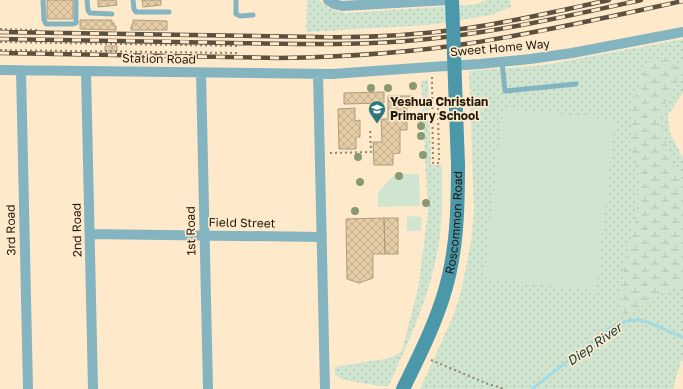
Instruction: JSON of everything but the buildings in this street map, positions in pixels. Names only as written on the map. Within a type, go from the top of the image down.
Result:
[{"type":"street","points":[[328,0],[334,4],[342,6],[449,0]]},
{"type":"street","name":"Roscommon Road","points":[[404,389],[444,295],[454,252],[457,225],[458,165],[452,0]]},
{"type":"street","name":"Sweet Home Way","points":[[318,74],[530,59],[572,53],[683,32]]},
{"type":"street","name":"Station Road","points":[[0,70],[318,74]]},
{"type":"street","name":"3rd Road","points":[[21,70],[28,389]]},
{"type":"street","name":"2nd Road","points":[[86,71],[93,389]]},
{"type":"street","name":"1st Road","points":[[201,73],[208,389]]},
{"type":"street","points":[[318,74],[325,389]]},
{"type":"street","name":"Field Street","points":[[90,234],[322,237]]},
{"type":"lane","points":[[43,0],[44,20],[46,24],[73,24],[76,23],[76,0]]},
{"type":"lane","points":[[87,0],[90,14],[112,14]]},
{"type":"lane","points":[[133,0],[134,9],[136,12],[169,12]]},
{"type":"lane","points":[[236,0],[236,14],[240,16],[253,15]]},
{"type":"lane","points":[[502,62],[505,91],[576,84]]},
{"type":"path","points":[[0,29],[39,30]]},
{"type":"path","points":[[0,42],[238,46]]},
{"type":"path","points":[[0,50],[238,54]]},
{"type":"path","points":[[432,75],[433,163],[439,163],[438,109],[442,108]]},
{"type":"path","points":[[320,155],[332,153],[371,152],[370,128]]},
{"type":"path","points":[[431,360],[488,384],[504,389]]},
{"type":"green space","points":[[307,0],[319,0],[330,9],[345,13],[470,5],[486,0],[510,0],[511,7],[491,15],[429,25],[306,32]]},
{"type":"green space","points":[[683,39],[683,93],[668,115],[670,133],[683,158],[683,361],[681,361],[673,389],[420,389],[454,314],[461,291],[471,243],[474,210],[469,71],[544,65]]},
{"type":"green space","points":[[667,58],[673,66],[683,62],[683,78],[675,85],[664,105],[660,127],[672,164],[683,180],[683,283],[675,289],[654,295],[639,309],[623,314],[618,302],[636,217],[639,178],[630,146],[633,101],[648,61]]},
{"type":"green space","points":[[428,80],[431,165],[442,165],[442,210],[440,232],[437,254],[429,288],[417,320],[388,386],[344,380],[335,374],[334,367],[390,358],[402,351],[418,289],[428,212],[421,81]]},
{"type":"green space","points":[[503,108],[615,120],[596,291],[484,278]]},
{"type":"green space","points":[[395,174],[419,174],[420,206],[378,207],[378,192]]},
{"type":"green space","points":[[407,216],[421,217],[421,231],[407,231]]},
{"type":"waterway","name":"Diep River","points":[[532,389],[610,328],[622,323],[632,320],[640,320],[656,325],[683,337]]},
{"type":"railway","points":[[0,32],[337,37],[394,36],[487,25],[609,0]]},
{"type":"railway","points":[[0,39],[303,44],[395,42],[475,33],[558,18],[641,0]]},
{"type":"railway","points":[[0,53],[278,58],[375,54],[499,39],[578,24],[683,1]]},
{"type":"place","name":"Yeshua Christian Primary School","points":[[377,124]]}]
